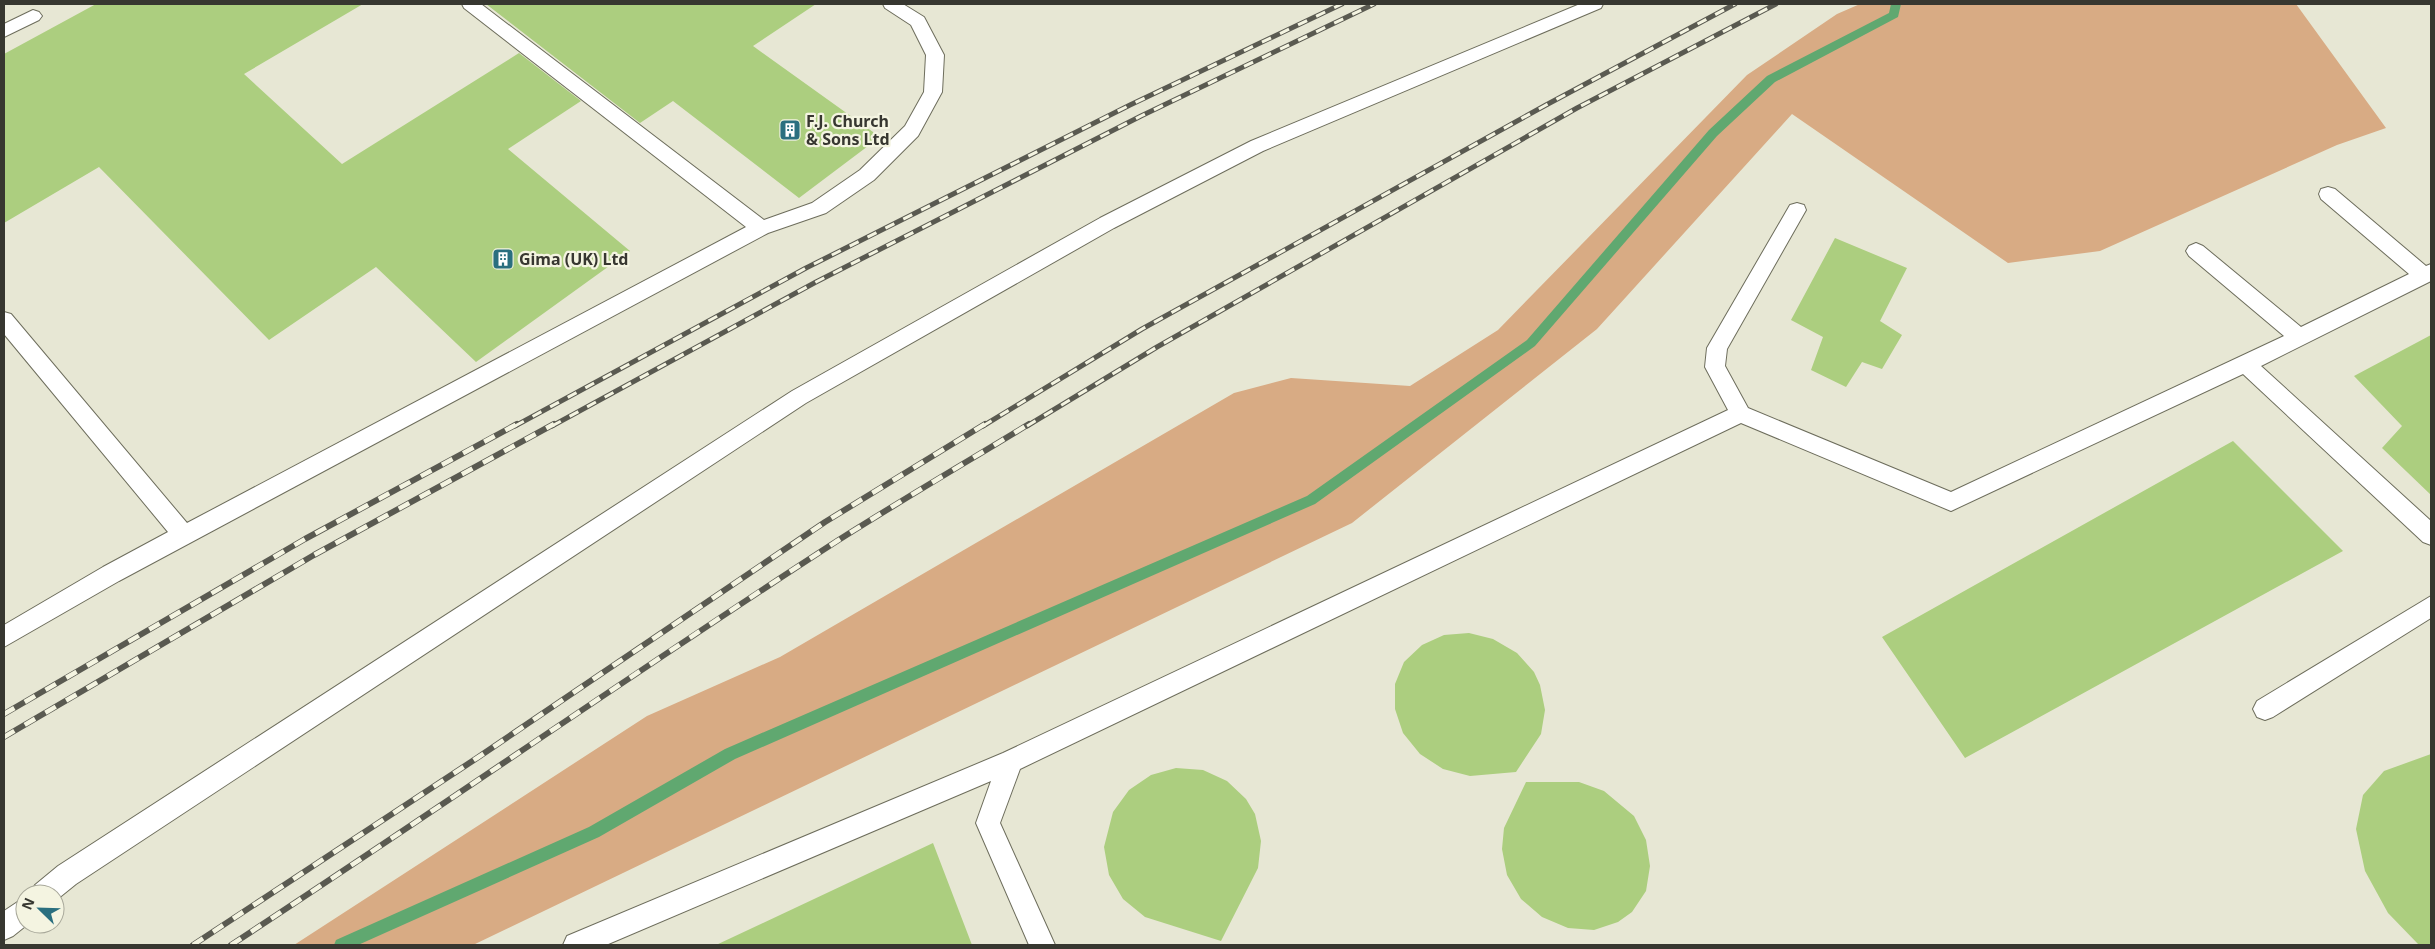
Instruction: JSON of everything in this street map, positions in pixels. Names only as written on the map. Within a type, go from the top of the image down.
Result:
[{"type":"lane","points":[[470,4],[760,228]]},
{"type":"lane","points":[[4,637],[111,574],[760,228],[819,208],[867,175],[912,131],[933,92],[935,54],[918,21],[890,4]]},
{"type":"lane","points":[[57,884],[75,870],[799,397],[1107,223],[1257,146],[1595,4]]},
{"type":"lane","points":[[4,31],[33,16]]},
{"type":"lane","points":[[1797,210],[1717,348],[1715,367],[1740,414],[1951,502],[2245,364],[2428,274],[2328,194]]},
{"type":"lane","points":[[2196,251],[2299,337]]},
{"type":"lane","points":[[4,320],[184,535]]},
{"type":"lane","points":[[2245,364],[2431,535]]},
{"type":"lane","points":[[576,945],[1011,761],[1740,414]]},
{"type":"lane","points":[[2264,709],[2431,606]]},
{"type":"lane","points":[[1011,761],[988,823],[1042,945]]},
{"type":"lane","points":[[4,927],[15,918]]},
{"type":"shaded area","points":[[1860,4],[2296,4],[2386,128],[2337,145],[2100,251],[2008,263],[1792,114],[1597,329],[1352,523],[473,945],[294,945],[647,716],[780,657],[1234,393],[1291,378],[1410,386],[1498,330],[1747,75],[1837,14]]},
{"type":"building","points":[[96,4],[363,4],[244,74],[342,164],[519,53],[581,101],[508,149],[630,251],[476,362],[376,267],[269,340],[99,167],[4,223],[4,54]]},
{"type":"building","points":[[486,4],[816,4],[753,46],[880,137],[799,198],[673,101],[640,123]]},
{"type":"building","points":[[1835,238],[1907,268],[1880,321],[1902,335],[1882,369],[1862,362],[1846,387],[1811,370],[1823,337],[1791,320]]},
{"type":"building","points":[[2431,335],[2431,495],[2382,448],[2402,426],[2354,376]]},
{"type":"building","points":[[2233,441],[2343,551],[1965,758],[1882,637]]},
{"type":"building","points":[[1469,633],[1493,639],[1517,653],[1534,672],[1540,685],[1545,710],[1541,734],[1516,772],[1470,776],[1443,769],[1420,754],[1403,733],[1395,709],[1395,684],[1404,662],[1422,645],[1444,635]]},
{"type":"building","points":[[2431,754],[2431,945],[2419,945],[2388,913],[2365,871],[2356,829],[2363,795],[2384,771]]},
{"type":"building","points":[[1176,768],[1203,770],[1227,781],[1246,799],[1255,814],[1261,841],[1258,868],[1221,941],[1145,917],[1123,899],[1109,875],[1104,847],[1113,812],[1129,790],[1151,775]]},
{"type":"building","points":[[1526,782],[1579,782],[1604,791],[1634,816],[1646,840],[1650,866],[1646,891],[1632,912],[1618,922],[1594,930],[1568,928],[1542,917],[1521,899],[1507,875],[1502,849],[1504,828]]},
{"type":"building","points":[[933,843],[972,945],[716,945]]},
{"type":"waterway","points":[[341,945],[594,832],[730,754],[1311,500],[1531,343],[1713,133],[1771,79],[1894,15],[1896,4]]},
{"type":"railway","points":[[515,426],[806,268],[1130,105],[1342,4]]},
{"type":"railway","points":[[552,426],[816,282],[1141,116],[1374,4]]},
{"type":"railway","points":[[983,426],[1142,329],[1546,105],[1735,4]]},
{"type":"railway","points":[[1027,426],[1157,347],[1577,108],[1776,4]]},
{"type":"railway","points":[[4,714],[305,539],[517,424]]},
{"type":"railway","points":[[4,737],[314,555],[554,424]]},
{"type":"railway","points":[[193,945],[477,758],[825,522],[985,424]]},
{"type":"railway","points":[[231,945],[761,591],[861,526],[1029,424]]},
{"type":"place","name":"F.J. Church & Sons Ltd","points":[[790,130]]},
{"type":"place","name":"Gima (UK) Ltd","points":[[503,259]]}]
